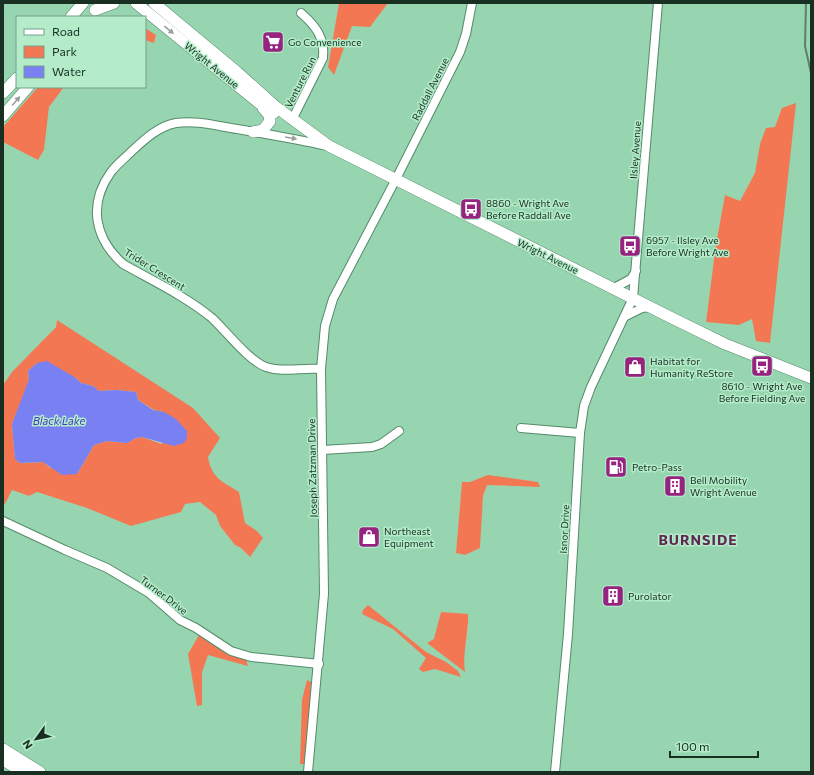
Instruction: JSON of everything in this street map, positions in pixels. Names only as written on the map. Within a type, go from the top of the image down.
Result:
[{"type":"main road","points":[[72,16],[83,3]]},
{"type":"main road","points":[[95,10],[114,3]]},
{"type":"main road","name":"Wright Avenue","points":[[154,3],[292,120],[329,146],[725,344],[811,378]]},
{"type":"main road","name":"Wright Avenue","points":[[136,4],[259,103],[284,120],[292,120]]},
{"type":"main road","points":[[221,72],[231,74],[237,72]]},
{"type":"main road","points":[[3,93],[16,79]]},
{"type":"main road","points":[[3,116],[27,88]]},
{"type":"main road","points":[[252,132],[263,130],[270,121],[269,115],[259,103]]},
{"type":"main road","points":[[3,749],[40,772]]},
{"type":"main road","points":[[3,760],[22,772]]},
{"type":"street","name":"Raddall Avenue","points":[[396,180],[460,52],[466,34],[472,3]]},
{"type":"street","name":"Ilsley Avenue","points":[[633,298],[658,3]]},
{"type":"street","name":"Venture Run","points":[[292,120],[323,58],[324,47],[320,33],[301,13]]},
{"type":"street","name":"Trider Crescent","points":[[321,369],[274,369],[264,367],[199,309],[123,264],[112,253],[101,235],[97,205],[101,189],[121,161],[158,130],[175,123],[191,123],[252,132],[329,146]]},
{"type":"street","name":"Joseph Zatzman Drive","points":[[308,772],[319,664],[324,594],[321,369],[325,326],[333,299],[396,180]]},
{"type":"street","points":[[614,288],[631,279],[636,270]]},
{"type":"street","name":"Isnor Drive","points":[[555,772],[568,634],[580,434],[584,406],[591,387],[633,298]]},
{"type":"street","points":[[625,317],[642,308],[651,307]]},
{"type":"street","points":[[521,428],[580,434]]},
{"type":"street","points":[[322,450],[372,447],[381,444],[399,431]]},
{"type":"street","name":"Turner Drive","points":[[3,521],[107,568],[149,593],[180,620],[196,628],[231,651],[252,657],[319,664]]},
{"type":"shaded area","points":[[3,3],[339,3],[328,67],[352,25],[370,27],[388,3],[811,3],[811,772],[3,772],[3,503],[5,504],[12,490],[29,496],[37,492],[87,508],[131,526],[181,512],[184,504],[201,502],[216,515],[220,526],[235,545],[241,548],[249,557],[257,531],[245,523],[239,492],[218,479],[210,470],[208,457],[57,320],[56,327],[12,372],[3,385],[3,142],[38,160],[44,150],[49,107],[63,88],[146,88],[146,40],[154,43],[156,35],[146,29],[146,16],[16,16],[16,88],[37,88],[3,127]],"holes":[[[775,127],[706,322],[716,244],[725,195],[740,201],[755,173],[760,144]],[[470,482],[539,487],[487,485],[483,496],[480,548],[465,555],[456,552],[462,483]],[[441,612],[469,625],[463,659],[427,643],[434,640]]]},
{"type":"green space","points":[[339,3],[388,3],[370,27],[352,26],[334,75],[328,67]]},
{"type":"green space","points":[[146,29],[156,35],[154,43],[146,40]]},
{"type":"green space","points":[[37,88],[63,88],[49,107],[44,150],[38,160],[3,142],[3,127]]},
{"type":"green space","points":[[796,103],[770,343],[756,341],[752,319],[739,325],[706,322],[716,244],[725,195],[740,201],[755,173],[760,144],[766,128],[775,127],[782,108]]},
{"type":"green space","points":[[57,320],[193,408],[220,438],[208,457],[212,470],[219,479],[239,492],[245,523],[257,531],[263,538],[250,557],[241,548],[235,545],[220,526],[216,515],[200,502],[185,504],[181,512],[131,526],[87,508],[37,492],[29,496],[12,490],[5,504],[3,503],[3,385],[12,372],[56,327]],"holes":[[[37,363],[76,378],[81,383],[93,386],[99,391],[116,390],[136,392],[138,400],[154,410],[164,412],[162,444],[142,437],[136,438],[127,443],[107,441],[94,445],[77,474],[49,467],[44,462],[20,463],[15,459],[12,424],[25,393],[29,379],[28,371]]]},
{"type":"green space","points":[[488,475],[538,482],[540,487],[487,485],[483,496],[480,548],[465,555],[456,553],[462,482],[470,482]]},
{"type":"green space","points":[[368,605],[426,652],[446,662],[458,671],[461,677],[435,669],[423,672],[419,669],[426,658],[393,629],[362,614],[363,610]]},
{"type":"green space","points":[[441,612],[468,614],[468,629],[464,657],[465,672],[427,643],[434,639]]},
{"type":"green space","points":[[199,635],[211,644],[246,660],[248,666],[208,655],[202,672],[202,705],[197,706],[188,654]]},
{"type":"green space","points":[[307,680],[311,682],[306,764],[300,764],[302,700]]},
{"type":"water","name":"Black Lake","points":[[47,361],[76,378],[81,383],[93,386],[99,391],[116,390],[136,392],[138,400],[153,410],[164,412],[176,419],[187,431],[187,438],[184,443],[174,446],[142,437],[136,438],[127,443],[107,441],[94,445],[77,474],[62,475],[43,462],[20,463],[15,459],[12,424],[29,379],[28,371],[37,363]]},
{"type":"railway","points":[[806,3],[805,46],[811,73]]},
{"type":"place","name":"Go Convenience","points":[[273,42]]},
{"type":"place","name":"8860 - Wright Ave Before Raddall Ave","points":[[471,209]]},
{"type":"place","name":"6957 - Ilsley Ave Before Wright Ave","points":[[630,246]]},
{"type":"place","name":"8610 - Wright Ave Before Fielding Ave","points":[[762,366]]},
{"type":"place","name":"Habitat for Humanity ReStore","points":[[635,367]]},
{"type":"place","name":"Petro-Pass","points":[[616,467]]},
{"type":"place","name":"Bell Mobility Wright Avenue","points":[[675,486]]},
{"type":"place","name":"Northeast Equipment","points":[[369,537]]},
{"type":"place","name":"Purolator","points":[[613,596]]},
{"type":"district","name":"BURNSIDE","points":[[698,540]]}]
